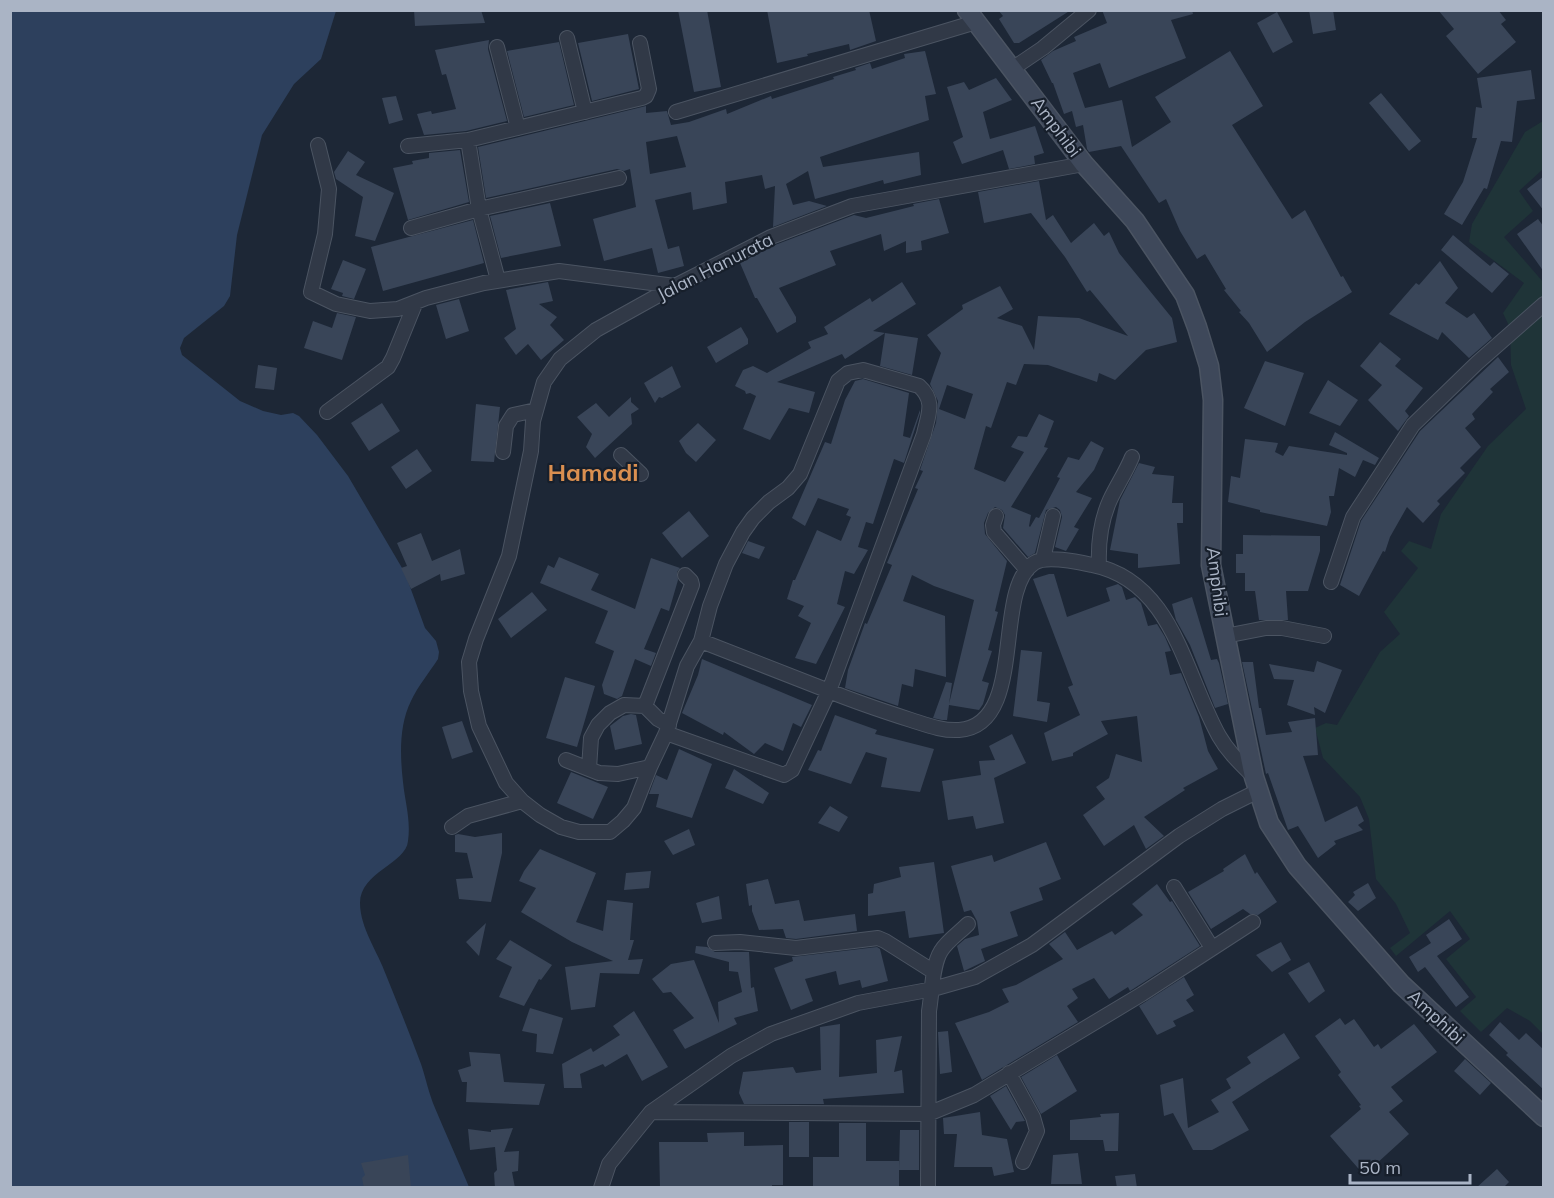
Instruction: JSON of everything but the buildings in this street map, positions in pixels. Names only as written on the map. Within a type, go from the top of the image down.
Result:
[{"type":"main road","name":"Amphibi","points":[[971,16],[1084,164],[1135,221],[1185,295],[1197,327],[1209,366],[1213,400],[1211,565],[1256,784],[1269,824],[1304,874],[1401,984],[1544,1117]]},
{"type":"street","points":[[1012,69],[1043,48],[1089,10]]},
{"type":"street","points":[[676,112],[971,16]]},
{"type":"street","points":[[567,38],[585,112]]},
{"type":"street","points":[[408,146],[468,140],[646,96],[649,89],[640,43]]},
{"type":"street","points":[[496,47],[518,128]]},
{"type":"street","points":[[468,140],[479,209],[498,280]]},
{"type":"street","points":[[318,145],[329,189],[325,234],[310,292],[336,304],[370,311],[398,309],[426,298],[498,280],[559,271],[675,286]]},
{"type":"street","name":"Jalan Hanurata","points":[[650,767],[634,808],[623,821],[610,832],[579,832],[561,827],[522,801],[506,783],[478,726],[471,691],[469,662],[509,556],[526,483],[536,410],[544,382],[560,359],[596,330],[675,286],[771,237],[852,206],[1084,164]]},
{"type":"street","points":[[411,228],[479,209],[619,178]]},
{"type":"street","points":[[327,412],[388,367],[415,304]]},
{"type":"street","points":[[1331,582],[1353,517],[1413,425],[1477,363],[1544,304]]},
{"type":"street","points":[[566,760],[598,773],[610,774],[650,767],[668,729],[687,666],[701,641],[718,585],[739,540],[753,518],[788,488],[800,474],[838,381],[848,373],[863,370],[919,386],[926,392],[930,403],[924,434],[829,691],[792,770],[784,775],[668,729],[645,706],[624,705],[610,712],[598,724],[591,738],[589,769]]},
{"type":"street","points":[[502,452],[506,426],[513,415],[536,410]]},
{"type":"street","points":[[621,455],[641,474]]},
{"type":"street","points":[[1099,566],[1098,546],[1102,521],[1110,499],[1132,457]]},
{"type":"street","points":[[996,516],[993,525],[994,532],[1027,570]]},
{"type":"street","points":[[1043,559],[1053,516]]},
{"type":"street","points":[[601,1188],[609,1164],[651,1112],[731,1056],[771,1034],[858,1003],[933,989],[975,976],[1032,945],[1179,836],[1256,784],[1232,756],[1219,736],[1161,611],[1132,581],[1099,566],[1043,559],[1034,563],[1022,575],[1016,592],[1006,662],[999,691],[986,717],[974,727],[961,730],[943,730],[871,707],[701,641]]},
{"type":"street","points":[[645,706],[692,585],[685,575]]},
{"type":"street","points":[[1225,636],[1266,628],[1282,628],[1324,636]]},
{"type":"street","points":[[452,826],[468,816],[522,801]]},
{"type":"street","points":[[1174,887],[1212,948]]},
{"type":"street","points":[[651,1112],[928,1114],[974,1095],[1142,994],[1252,922]]},
{"type":"street","points":[[928,1188],[929,1011],[934,966],[941,951],[968,924]]},
{"type":"street","points":[[714,943],[740,942],[796,948],[878,938],[885,940],[934,972]]},
{"type":"street","points":[[1009,1074],[1033,1118],[1037,1131],[1023,1162]]},
{"type":"green space","points":[[1543,121],[1543,169],[1519,191],[1533,211],[1504,237],[1544,283],[1543,1034],[1530,1021],[1507,1008],[1481,1032],[1460,1011],[1476,997],[1446,959],[1470,939],[1450,911],[1396,956],[1390,948],[1410,933],[1396,904],[1376,879],[1369,819],[1360,797],[1323,758],[1315,728],[1326,723],[1337,725],[1380,652],[1400,634],[1384,612],[1418,568],[1401,551],[1409,541],[1431,549],[1441,514],[1488,446],[1526,409],[1511,365],[1510,328],[1503,313],[1524,283],[1469,242],[1472,224],[1525,132]]},
{"type":"water","points":[[10,11],[336,11],[321,59],[294,84],[262,135],[237,235],[230,296],[224,306],[184,338],[180,348],[182,355],[240,401],[263,411],[281,415],[293,413],[299,416],[317,435],[348,476],[405,573],[425,628],[436,641],[438,659],[411,701],[402,730],[401,762],[408,818],[408,841],[400,856],[367,883],[360,903],[366,931],[383,966],[413,1042],[435,1108],[469,1187],[11,1187]]},
{"type":"district","name":"Hamadi","points":[[593,473]]}]
